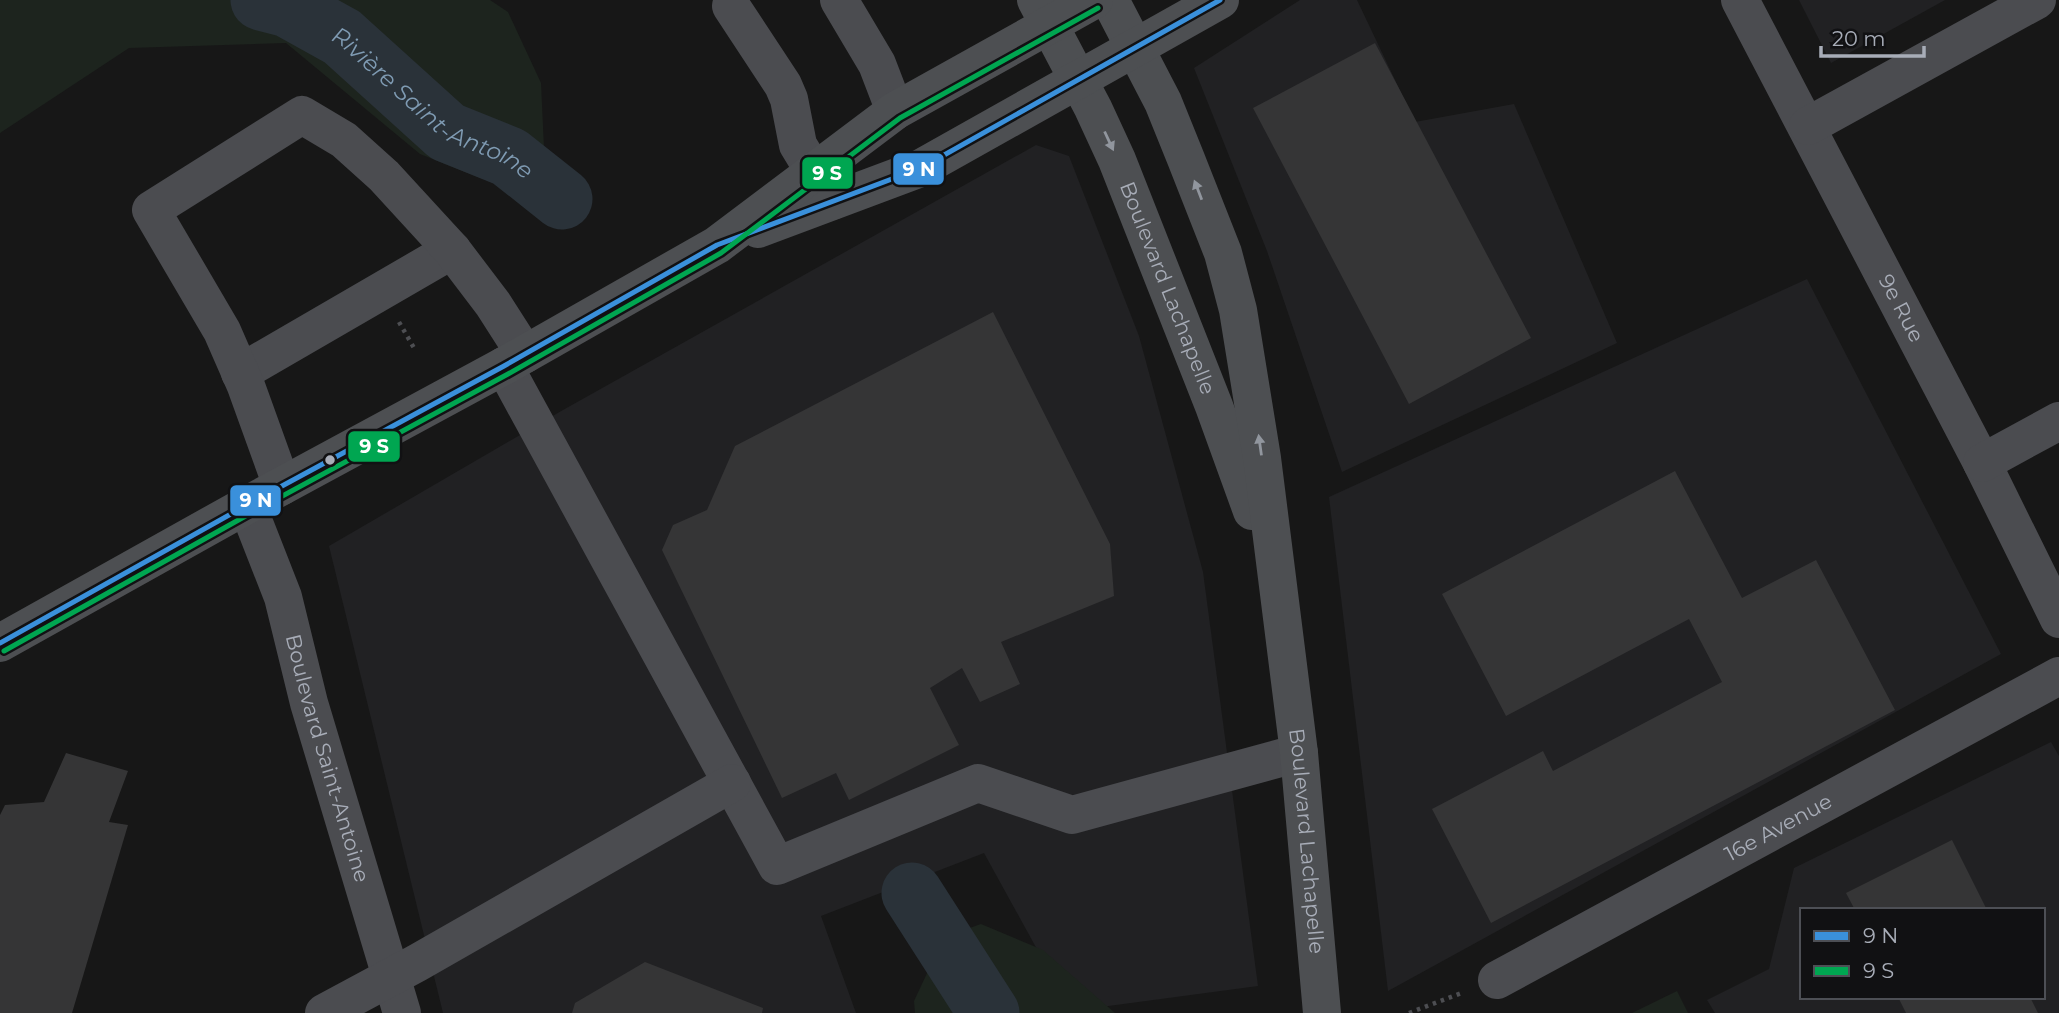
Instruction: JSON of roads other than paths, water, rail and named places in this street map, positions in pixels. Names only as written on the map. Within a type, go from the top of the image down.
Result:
[{"type":"main road","points":[[823,187],[895,111],[1043,13],[1094,0]]},
{"type":"main road","name":"Boulevard Lachapelle","points":[[1110,0],[1163,102],[1223,253],[1232,287],[1253,396],[1299,753],[1322,1013]]},
{"type":"main road","points":[[0,643],[823,187],[921,168],[1220,0]]},
{"type":"main road","name":"Boulevard Lachapelle","points":[[1043,13],[1117,160],[1244,485],[1277,586]]},
{"type":"street","points":[[839,0],[877,64],[895,111]]},
{"type":"street","name":"9e Rue","points":[[1740,0],[1982,463],[2059,620]]},
{"type":"street","points":[[1808,126],[2037,0]]},
{"type":"street","points":[[731,6],[782,85],[789,99],[798,145],[823,187]]},
{"type":"street","points":[[282,486],[222,331],[151,210],[302,115],[354,149],[384,176],[452,250],[493,304],[515,360],[777,866],[978,783],[1072,815],[1299,753]]},
{"type":"street","points":[[240,373],[452,250]]},
{"type":"street","points":[[1982,463],[2059,421]]},
{"type":"street","name":"Boulevard Saint-Antoine","points":[[247,505],[283,597],[309,703],[402,1013]]},
{"type":"street","name":"16e Avenue","points":[[1497,980],[2059,676]]},
{"type":"street","points":[[324,1013],[732,783]]},
{"type":"waterway","name":"Rivière Saint-Antoine","points":[[261,0],[288,7],[342,37],[447,132],[509,157],[562,199]]},
{"type":"waterway","name":"Rivière Saint-Antoine","points":[[912,893],[989,1013]]}]
